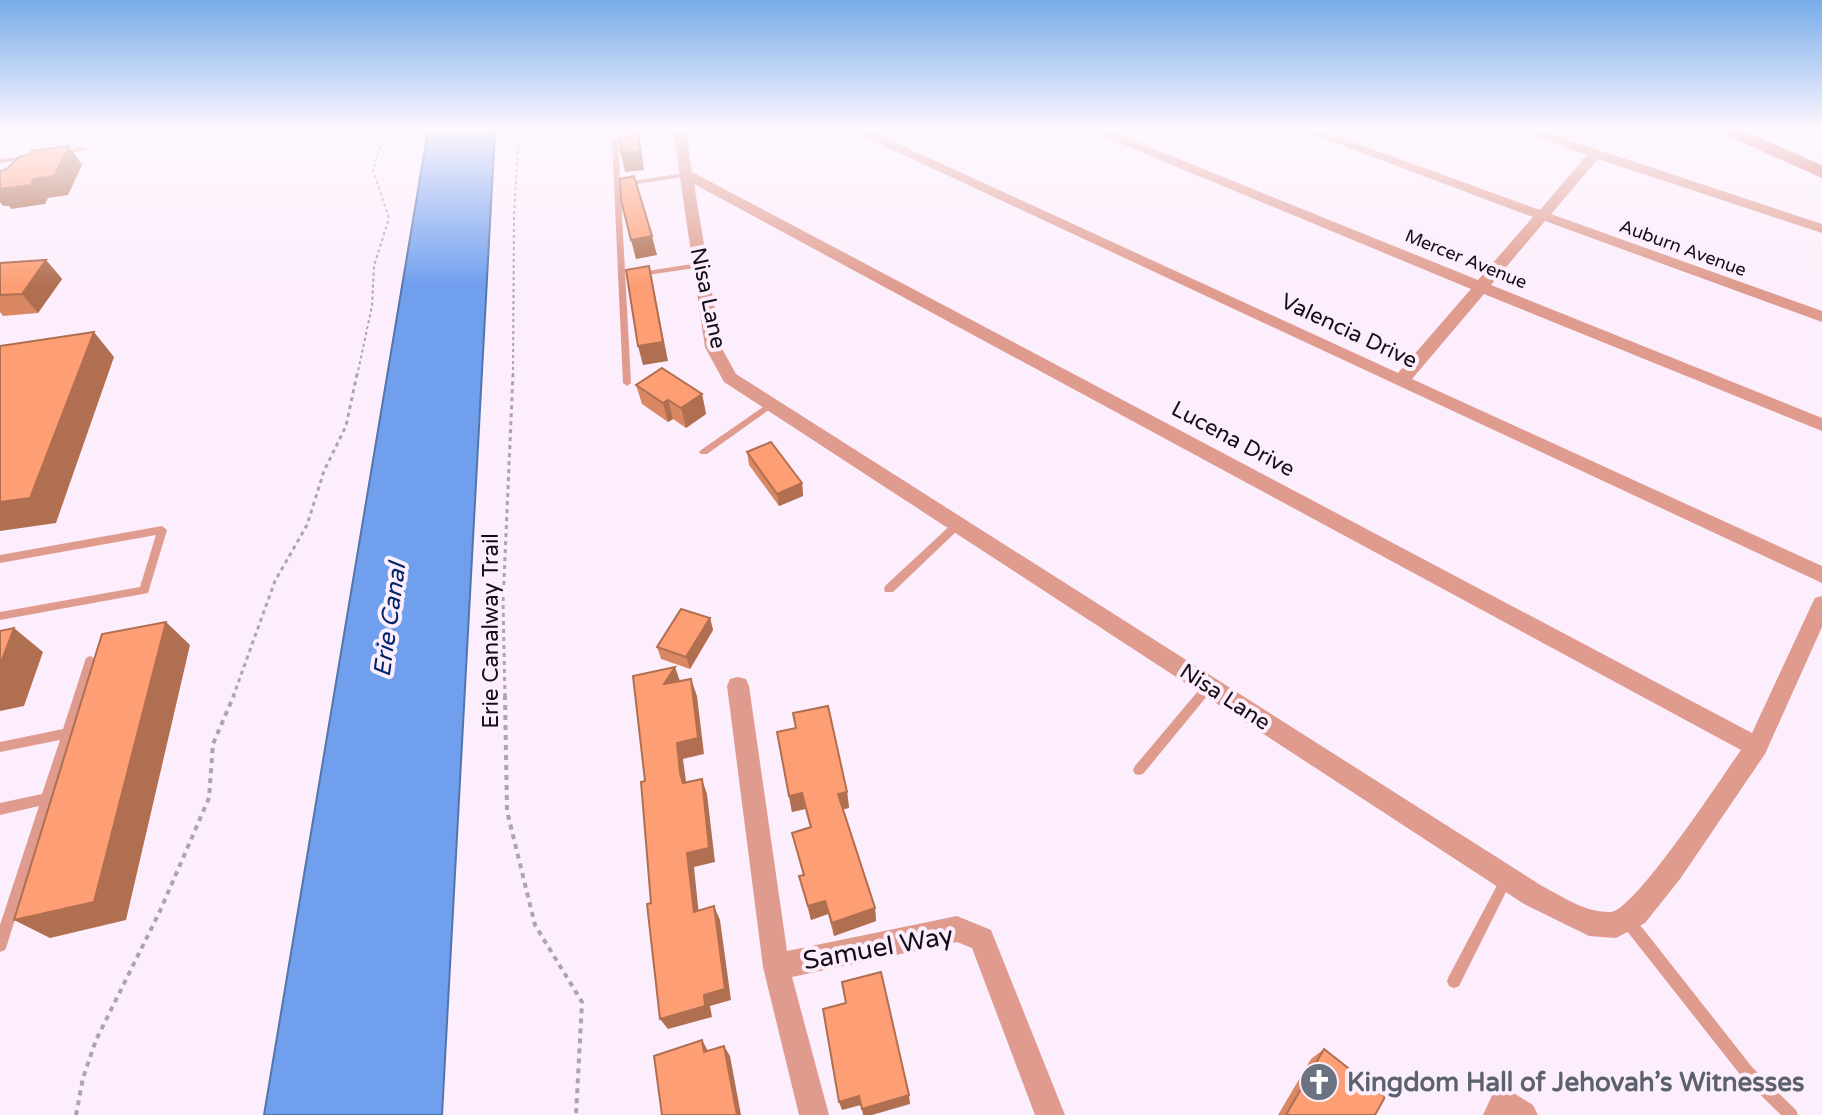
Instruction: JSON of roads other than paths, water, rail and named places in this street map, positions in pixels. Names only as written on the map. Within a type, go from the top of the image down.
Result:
[{"type":"street","name":"Nisa Lane","points":[[687,182],[713,347],[730,378],[1561,911],[1589,923],[1616,925],[1627,919]]},
{"type":"street","name":"Lucena Drive","points":[[699,182],[1757,747]]},
{"type":"street","name":"Valencia Drive","points":[[969,182],[1822,575]]},
{"type":"street","name":"Mercer Avenue","points":[[1223,182],[1822,425]]},
{"type":"street","name":"Auburn Avenue","points":[[1450,182],[1822,317]]},
{"type":"street","points":[[1401,380],[1572,182]]},
{"type":"street","points":[[1680,182],[1822,229]]},
{"type":"street","points":[[1627,919],[1636,914],[1671,870],[1757,747],[1822,604]]},
{"type":"street","name":"Samuel Way","points":[[738,686],[776,967],[814,1115]]},
{"type":"street","name":"Samuel Way","points":[[776,967],[957,929],[982,939],[1023,1052],[1050,1115]]},
{"type":"street","points":[[1498,1115],[1504,1101],[1523,1115]]},
{"type":"lane","points":[[627,383],[618,185],[638,182]]},
{"type":"lane","points":[[622,276],[699,265]]},
{"type":"lane","points":[[704,452],[770,405]]},
{"type":"lane","points":[[889,589],[957,525]]},
{"type":"lane","points":[[0,559],[162,530],[144,590],[0,616]]},
{"type":"lane","points":[[0,945],[90,661]]},
{"type":"lane","points":[[1139,770],[1208,687]]},
{"type":"lane","points":[[0,747],[68,733]]},
{"type":"lane","points":[[0,809],[47,799]]},
{"type":"lane","points":[[1454,981],[1507,878]]},
{"type":"lane","points":[[1627,919],[1747,1072],[1791,1115]]},
{"type":"water","name":"Erie Canal","points":[[419,182],[492,182],[442,1115],[264,1115]]},
{"type":"place","name":"Kingdom Hall of Jehovah’s Witnesses","points":[[1319,1082]]}]
